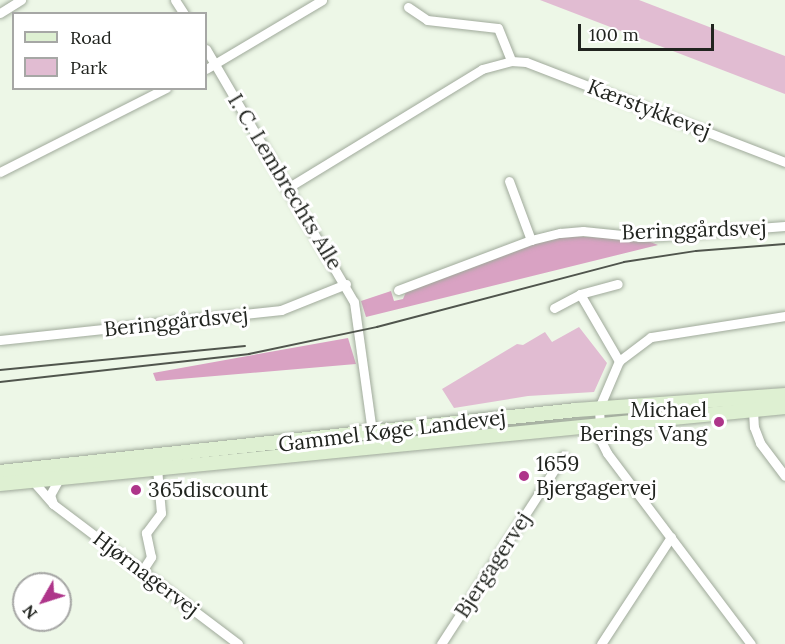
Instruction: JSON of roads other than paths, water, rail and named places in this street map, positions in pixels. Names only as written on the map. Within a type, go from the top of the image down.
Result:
[{"type":"main road","name":"Gammel Køge Landevej","points":[[0,472],[272,445],[372,430],[599,408],[785,395]]},
{"type":"main road","name":"Gammel Køge Landevej","points":[[0,484],[785,406]]},
{"type":"street","points":[[0,13],[21,0]]},
{"type":"street","points":[[207,68],[322,0]]},
{"type":"street","points":[[408,7],[427,20],[498,28],[511,61]]},
{"type":"street","name":"I. C. Lembrechts Alle","points":[[207,51],[346,284],[359,318],[374,447]]},
{"type":"street","name":"Kærstykkevej","points":[[290,187],[482,69],[511,61],[526,62],[785,162]]},
{"type":"street","points":[[0,172],[162,90]]},
{"type":"street","points":[[509,181],[531,240]]},
{"type":"street","name":"Beringgårdsvej","points":[[398,290],[531,240],[583,231],[642,237],[785,226]]},
{"type":"street","name":"Beringgårdsvej","points":[[0,340],[281,310],[346,284]]},
{"type":"street","points":[[554,308],[580,294],[618,284]]},
{"type":"street","points":[[580,294],[619,361]]},
{"type":"street","points":[[750,644],[671,537],[614,466],[601,441],[599,408],[619,361],[651,337],[785,316]]},
{"type":"street","points":[[753,410],[754,428],[760,443],[785,476]]},
{"type":"street","name":"Bjergagervej","points":[[441,644],[563,456]]},
{"type":"street","points":[[142,571],[151,557],[146,533],[161,513],[158,468]]},
{"type":"street","points":[[53,504],[50,495],[59,478]]},
{"type":"street","name":"Hjørnagervej","points":[[33,481],[53,504],[238,644]]},
{"type":"street","points":[[601,644],[671,537]]},
{"type":"tram line","points":[[0,382],[249,354],[377,327],[624,262],[696,251],[785,244]]},
{"type":"tram line","points":[[0,370],[245,346]]},
{"type":"place","name":"Michael Berings Vang","points":[[719,422]]},
{"type":"place","name":"1659 Bjergagervej","points":[[524,476]]},
{"type":"place","name":"365discount","points":[[136,490]]}]
